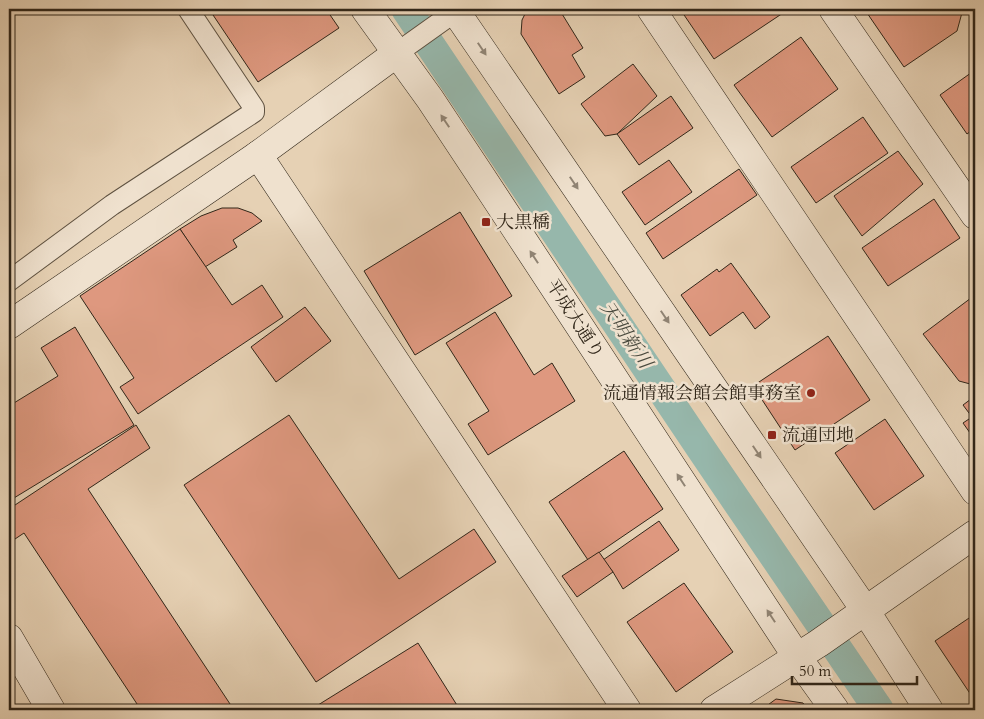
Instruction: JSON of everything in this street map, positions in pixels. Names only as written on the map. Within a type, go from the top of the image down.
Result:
[{"type":"street","points":[[9,281],[112,205],[254,112],[254,108],[188,9]]},
{"type":"street","name":"平成大通り","points":[[366,9],[404,48],[430,100],[808,650],[835,710]]},
{"type":"street","points":[[651,9],[975,491]]},
{"type":"street","points":[[833,9],[975,215]]},
{"type":"street","points":[[9,325],[258,155],[454,11],[859,614],[929,710]]},
{"type":"street","points":[[258,155],[627,710]]},
{"type":"street","points":[[714,710],[808,650],[975,534]]},
{"type":"street","points":[[9,638],[51,710]]},
{"type":"building","points":[[209,9],[326,9],[339,28],[258,82]]},
{"type":"building","points":[[532,9],[559,9],[583,48],[572,55],[585,77],[559,94],[521,34],[522,20],[525,14]]},
{"type":"building","points":[[680,9],[789,9],[714,59]]},
{"type":"building","points":[[963,9],[957,31],[904,67],[865,10]]},
{"type":"building","points":[[801,37],[838,89],[772,137],[734,85]]},
{"type":"building","points":[[633,64],[657,96],[617,134],[605,136],[581,104]]},
{"type":"building","points":[[975,70],[975,128],[967,134],[940,95]]},
{"type":"building","points":[[671,96],[693,128],[639,165],[617,134]]},
{"type":"building","points":[[863,117],[888,153],[816,203],[791,167]]},
{"type":"building","points":[[898,151],[923,184],[862,236],[834,196]]},
{"type":"building","points":[[669,160],[692,192],[645,225],[622,192]]},
{"type":"building","points":[[739,169],[757,195],[663,259],[646,233]]},
{"type":"building","points":[[934,199],[960,238],[888,286],[862,248]]},
{"type":"building","points":[[222,208],[238,208],[252,213],[262,221],[233,240],[237,247],[205,267],[180,229],[201,216]]},
{"type":"building","points":[[460,212],[512,296],[415,355],[364,271]]},
{"type":"building","points":[[180,229],[232,305],[262,285],[283,317],[138,414],[120,387],[134,378],[80,296]]},
{"type":"building","points":[[731,263],[770,317],[755,329],[743,312],[710,336],[681,295],[717,269],[719,272]]},
{"type":"building","points":[[975,295],[974,385],[959,381],[923,334]]},
{"type":"building","points":[[305,307],[331,341],[276,382],[251,347]]},
{"type":"building","points":[[495,312],[534,375],[552,363],[575,401],[488,455],[468,424],[489,411],[446,343]]},
{"type":"building","points":[[75,327],[134,425],[9,501],[9,456],[13,454],[9,447],[9,406],[58,376],[41,348]]},
{"type":"building","name":"流通情報会館会館事務室","points":[[828,336],[870,400],[795,450],[753,386]]},
{"type":"building","points":[[975,396],[975,440],[963,423],[972,417],[963,405]]},
{"type":"building","points":[[289,415],[399,579],[474,529],[496,562],[316,682],[184,485]]},
{"type":"building","points":[[885,419],[924,476],[874,510],[835,453]]},
{"type":"building","points":[[136,425],[150,448],[88,489],[234,710],[141,710],[24,533],[9,543],[9,509]]},
{"type":"building","points":[[624,451],[663,509],[588,560],[549,502]]},
{"type":"building","points":[[659,521],[679,550],[623,589],[603,560]]},
{"type":"building","points":[[599,552],[613,572],[577,597],[562,576]]},
{"type":"building","points":[[684,583],[733,652],[676,692],[627,622]]},
{"type":"building","points":[[975,614],[975,701],[935,641]]},
{"type":"building","points":[[418,643],[460,710],[310,710]]},
{"type":"building","points":[[776,699],[803,703],[808,710],[761,710]]},
{"type":"waterway","name":"天明新川","points":[[406,9],[879,710]]},
{"type":"place","name":"大黒橋","points":[[486,222]]},
{"type":"place","name":"流通情報会館会館事務室","points":[[811,393]]},
{"type":"place","name":"流通団地","points":[[772,435]]}]
